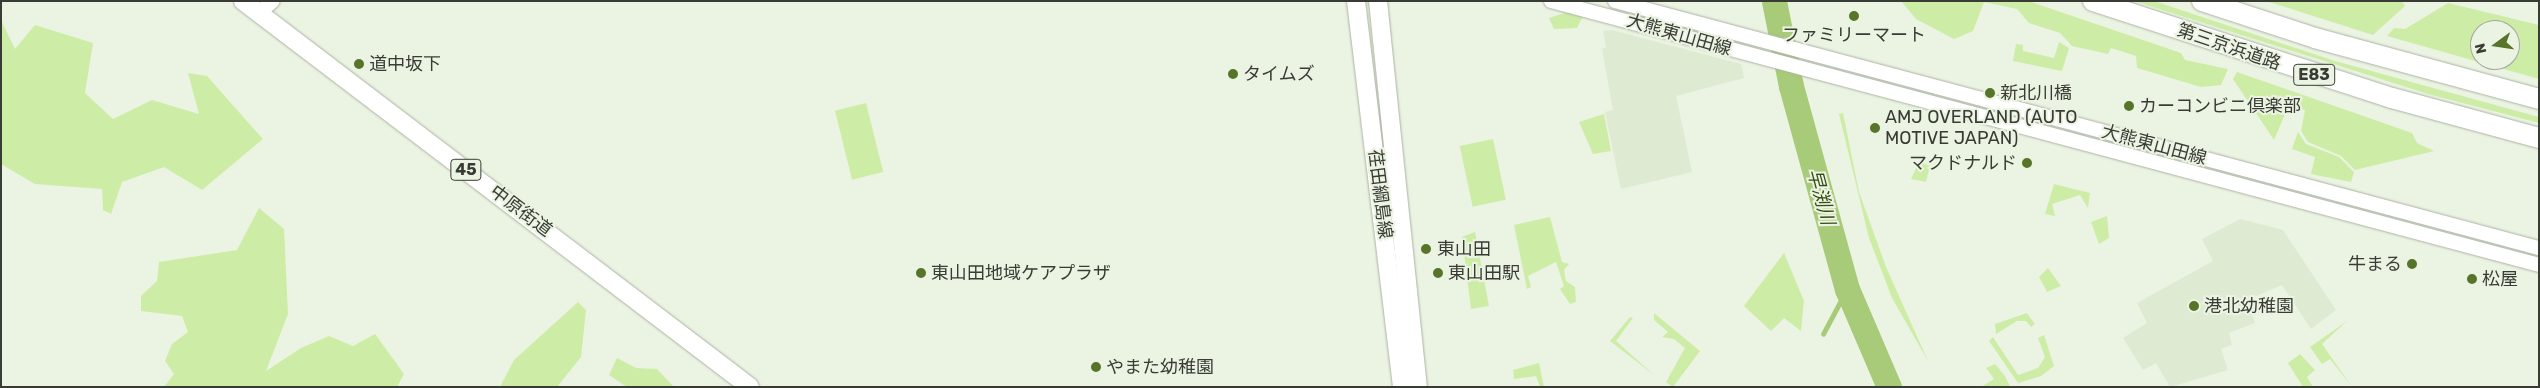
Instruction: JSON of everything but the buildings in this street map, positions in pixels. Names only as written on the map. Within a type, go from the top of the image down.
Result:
[{"type":"highway","name":"第三京浜道路","points":[[2093,1],[2289,67],[2500,129],[2539,138]]},
{"type":"highway","name":"第三京浜道路","points":[[2202,1],[2315,38],[2539,99]]},
{"type":"highway","points":[[2500,129],[2539,142]]},
{"type":"main road","name":"中原街道","points":[[243,1],[750,387]]},
{"type":"main road","name":"荏田綱島線","points":[[1356,1],[1402,387]]},
{"type":"main road","name":"荏田綱島線","points":[[1378,1],[1418,387]]},
{"type":"street","points":[[259,13],[273,1]]},
{"type":"street","name":"大熊東山田線","points":[[1551,1],[2539,265]]},
{"type":"street","name":"大熊東山田線","points":[[1615,1],[2539,248]]},
{"type":"shaded area","points":[[1612,30],[1741,64],[1744,78],[1676,96],[1692,172],[1621,189],[1605,112],[1613,110],[1602,49],[1606,47],[1603,31]]},
{"type":"shaded area","name":"港北幼稚園","points":[[2240,219],[2283,230],[2336,310],[2311,329],[2282,285],[2247,300],[2255,323],[2229,333],[2232,345],[2221,349],[2228,370],[2170,387],[2156,363],[2143,370],[2123,338],[2147,323],[2137,303],[2213,261],[2202,239]]},
{"type":"green space","points":[[1901,1],[2028,1],[2181,53],[2185,60],[2228,69],[2221,85],[2201,87],[2137,68],[2136,56],[2111,48],[2108,54],[2072,46],[2060,33],[2029,23],[2017,9],[1984,2],[1973,31],[1954,39],[1916,19]]},
{"type":"green space","points":[[2134,1],[2154,1],[2335,61],[2539,117],[2539,123],[2428,94]]},
{"type":"green space","points":[[2266,1],[2402,1],[2405,6],[2373,35]]},
{"type":"green space","points":[[2448,3],[2518,20],[2470,20],[2470,59],[2387,36],[2394,28],[2405,29]]},
{"type":"green space","points":[[1568,12],[1583,16],[1577,28],[1554,29],[1549,18]]},
{"type":"green space","points":[[1,20],[15,49],[35,25],[93,43],[85,93],[113,119],[152,100],[199,114],[188,73],[207,76],[263,139],[202,190],[164,167],[122,182],[111,214],[103,210],[102,189],[35,184],[1,164]]},
{"type":"green space","points":[[2520,20],[2539,25],[2539,79],[2507,70],[2520,70]]},
{"type":"green space","points":[[2059,42],[2069,48],[2062,71],[2013,61],[2016,44],[2023,45],[2023,51],[2054,58]]},
{"type":"green space","points":[[2237,72],[2412,133],[2417,143],[2434,151],[2355,170],[2341,156],[2308,142],[2301,131],[2305,110],[2289,105],[2274,140],[2233,79]]},
{"type":"green space","points":[[866,103],[883,172],[852,180],[835,111]]},
{"type":"green space","points":[[1843,113],[1859,192],[1886,267],[1928,361],[1892,298],[1869,238],[1839,114]]},
{"type":"green space","points":[[1604,114],[1611,151],[1593,154],[1579,122]]},
{"type":"green space","points":[[2298,132],[2306,144],[2339,157],[2354,172],[2351,182],[2311,174],[2315,157],[2292,149]]},
{"type":"green space","points":[[1493,139],[1506,200],[1473,207],[1460,146]]},
{"type":"green space","points":[[1919,162],[1930,166],[1926,182],[1911,179]]},
{"type":"green space","points":[[2054,184],[2090,193],[2088,208],[2080,195],[2052,204],[2055,216],[2045,214]]},
{"type":"green space","points":[[259,208],[284,229],[288,314],[266,371],[301,348],[329,336],[353,346],[375,334],[404,374],[397,387],[164,387],[174,374],[165,361],[172,344],[188,332],[182,316],[141,311],[141,296],[157,281],[159,262],[237,250]]},
{"type":"green space","points":[[2107,216],[2109,238],[2099,244],[2091,222]]},
{"type":"green space","points":[[1550,217],[1562,262],[1569,264],[1564,270],[1566,281],[1575,287],[1576,302],[1570,304],[1560,289],[1564,286],[1556,262],[1528,276],[1531,287],[1527,289],[1514,225]]},
{"type":"green space","points":[[1475,232],[1489,306],[1471,309],[1462,237]]},
{"type":"green space","points":[[1784,253],[1804,301],[1801,331],[1784,318],[1771,331],[1744,306]]},
{"type":"green space","points":[[2048,268],[2061,286],[2047,292],[2039,277]]},
{"type":"green space","points":[[578,302],[586,310],[581,357],[557,387],[500,387],[514,360]]},
{"type":"green space","points":[[1654,313],[1700,351],[1673,387],[1666,382],[1685,348],[1674,339],[1662,337],[1668,332],[1654,320]]},
{"type":"green space","points":[[2027,313],[2035,324],[2031,327],[2026,321],[2017,321],[1996,334],[1995,324]]},
{"type":"green space","points":[[1630,317],[1633,318],[1616,341],[1654,375],[1610,341]]},
{"type":"green space","points":[[2347,321],[2322,344],[2352,387],[2330,359],[2322,364],[2310,347]]},
{"type":"green space","points":[[2044,335],[2054,366],[2041,376],[2018,383],[1989,341],[1993,337],[2018,375],[2038,368],[2045,357],[2038,338]]},
{"type":"green space","points":[[2300,354],[2315,370],[2307,377],[2313,387],[2303,387],[2288,363]]},
{"type":"green space","points":[[617,358],[636,368],[657,369],[674,387],[627,387],[609,375]]},
{"type":"green space","points":[[1539,363],[1544,387],[1540,387],[1536,376],[1514,379],[1513,370]]},
{"type":"green space","points":[[1995,364],[2005,376],[2010,386],[1981,387],[1994,379],[1986,368]]},
{"type":"waterway","name":"早渕川","points":[[1774,1],[1791,86],[1847,289],[1889,387]]},
{"type":"waterway","points":[[1823,334],[1847,289]]},
{"type":"place","name":"ファミリーマート","points":[[1854,16]]},
{"type":"place","name":"道中坂下","points":[[359,64]]},
{"type":"place","name":"タイムズ","points":[[1233,74]]},
{"type":"place","name":"新北川橋","points":[[1990,93]]},
{"type":"place","name":"カーコンビニ倶楽部","points":[[2129,106]]},
{"type":"place","name":"AMJ OVERLAND (AUTO MOTIVE JAPAN)","points":[[1875,128]]},
{"type":"place","name":"マクドナルド","points":[[2027,163]]},
{"type":"place","name":"東山田","points":[[1426,249]]},
{"type":"place","name":"牛まる","points":[[2412,264]]},
{"type":"place","name":"東山田地域ケアプラザ","points":[[921,273]]},
{"type":"place","name":"東山田駅","points":[[1438,273]]},
{"type":"place","name":"松屋","points":[[2472,279]]},
{"type":"place","name":"港北幼稚園","points":[[2194,306]]},
{"type":"place","name":"やまた幼稚園","points":[[1096,367]]}]
